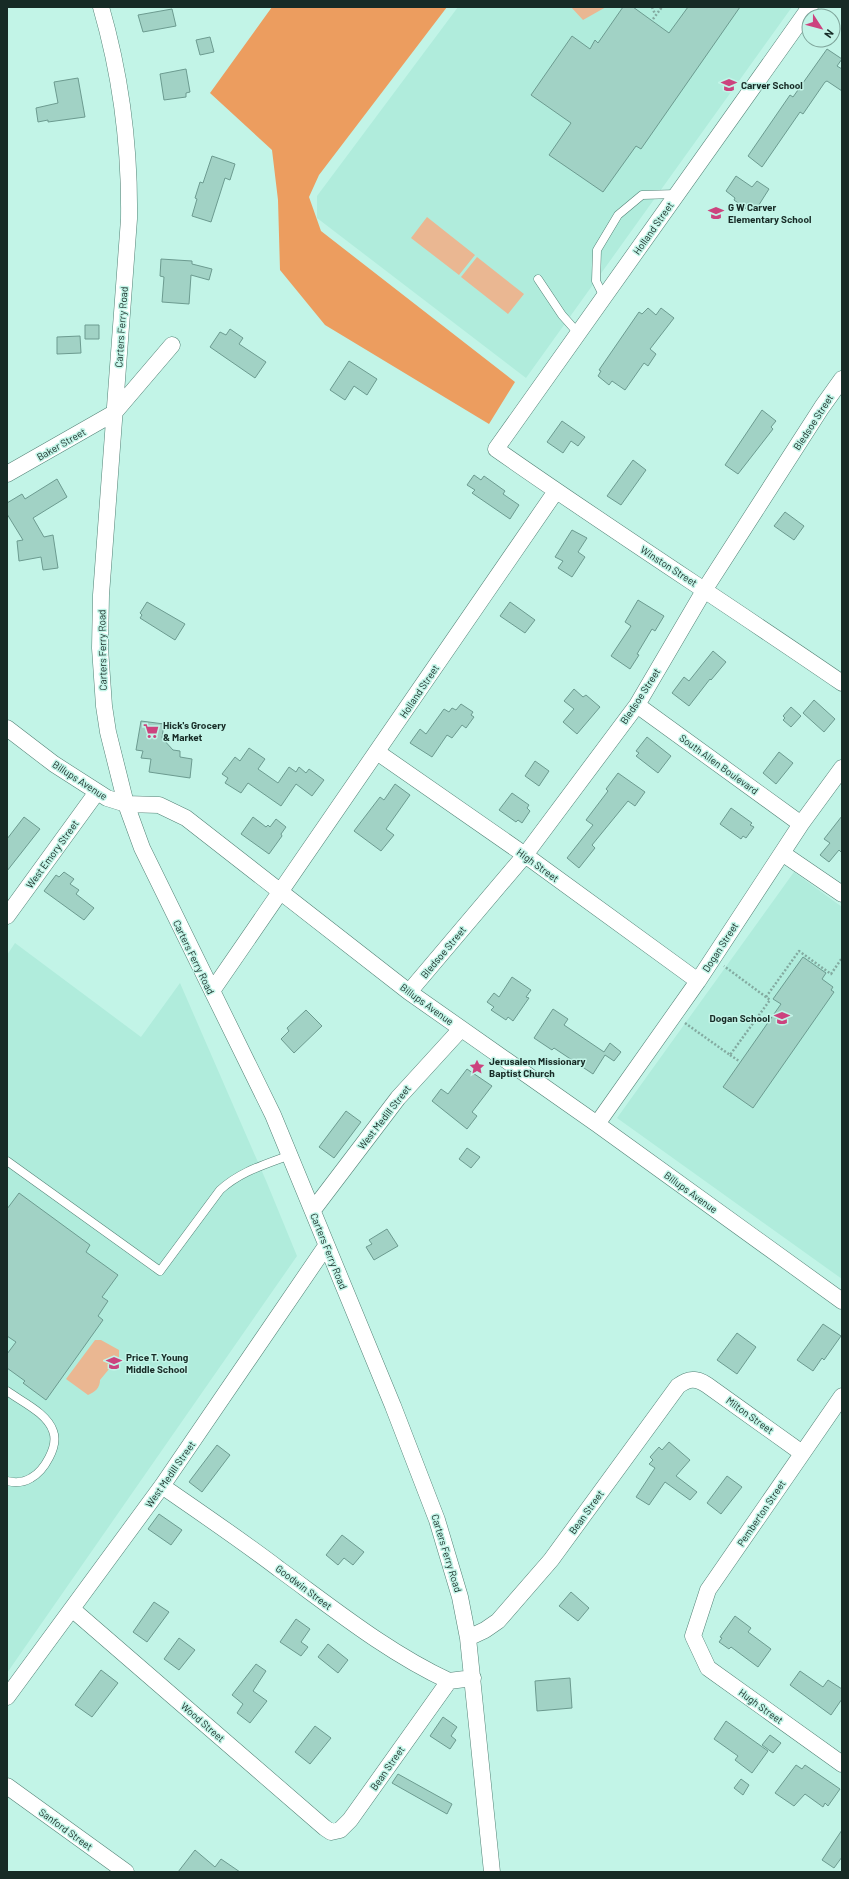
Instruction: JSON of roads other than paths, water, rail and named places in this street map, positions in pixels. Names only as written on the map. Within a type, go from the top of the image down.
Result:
[{"type":"street","name":"Carters Ferry Road","points":[[101,7],[116,66],[122,103],[130,175],[129,219],[101,595],[100,648],[104,706],[113,756],[126,804],[152,871],[274,1115],[429,1498],[450,1559],[460,1597],[468,1638],[492,1872]]},
{"type":"street","name":"Holland Street","points":[[496,449],[810,7]]},
{"type":"street","name":"Baker Street","points":[[7,474],[114,413],[172,345]]},
{"type":"street","name":"Bledsoe Street","points":[[409,992],[524,855],[637,704],[705,589],[822,406],[842,379]]},
{"type":"street","name":"Winston Street","points":[[496,449],[842,683]]},
{"type":"street","name":"Holland Street","points":[[212,991],[280,890],[377,752],[556,491]]},
{"type":"street","name":"South Allen Boulevard","points":[[637,704],[801,824]]},
{"type":"street","name":"Billups Avenue","points":[[7,728],[54,764],[107,798],[126,804],[159,805],[174,811],[280,890],[409,992],[597,1124],[842,1301]]},
{"type":"street","name":"High Street","points":[[377,752],[524,855],[698,981]]},
{"type":"street","name":"Dogan Street","points":[[597,1124],[698,981],[801,824],[842,768]]},
{"type":"street","name":"West Emory Street","points":[[7,916],[97,792]]},
{"type":"street","points":[[782,853],[842,894]]},
{"type":"street","name":"West Medill Street","points":[[313,1210],[398,1098],[461,1029]]},
{"type":"street","name":"West Medill Street","points":[[7,1697],[162,1486],[326,1246]]},
{"type":"street","name":"Bean Street","points":[[468,1638],[491,1627],[504,1614],[551,1560],[678,1386],[684,1382],[696,1380]]},
{"type":"street","name":"Milton Street","points":[[696,1380],[712,1388],[802,1453]]},
{"type":"street","name":"Pemberton Street","points":[[693,1636],[708,1590],[842,1396]]},
{"type":"street","name":"Goodwin Street","points":[[162,1486],[272,1563],[354,1624],[419,1666],[449,1681]]},
{"type":"street","name":"Wood Street","points":[[72,1609],[325,1828],[331,1832],[336,1832]]},
{"type":"street","name":"Hugh Street","points":[[693,1636],[708,1668],[842,1764]]},
{"type":"street","points":[[449,1681],[473,1678]]},
{"type":"street","name":"Bean Street","points":[[336,1832],[350,1820],[449,1681]]},
{"type":"street","name":"Sanford Street","points":[[7,1786],[126,1872]]},
{"type":"lane","points":[[604,297],[596,281],[597,250],[618,215],[642,195],[677,194]]},
{"type":"lane","points":[[538,279],[562,315],[578,333]]},
{"type":"lane","points":[[7,1161],[160,1271],[220,1190],[245,1172],[290,1155]]},
{"type":"lane","points":[[7,1391],[47,1420],[54,1432],[55,1438],[51,1453],[36,1475],[23,1482],[17,1483],[7,1481]]},
{"type":"place","name":"Carver School","points":[[729,85]]},
{"type":"place","name":"G W Carver Elementary School","points":[[716,213]]},
{"type":"place","name":"Hick's Grocery & Market","points":[[151,731]]},
{"type":"place","name":"Dogan School","points":[[782,1018]]},
{"type":"place","name":"Jerusalem Missionary Baptist Church","points":[[477,1067]]},
{"type":"place","name":"Price T. Young Middle School","points":[[114,1363]]}]
